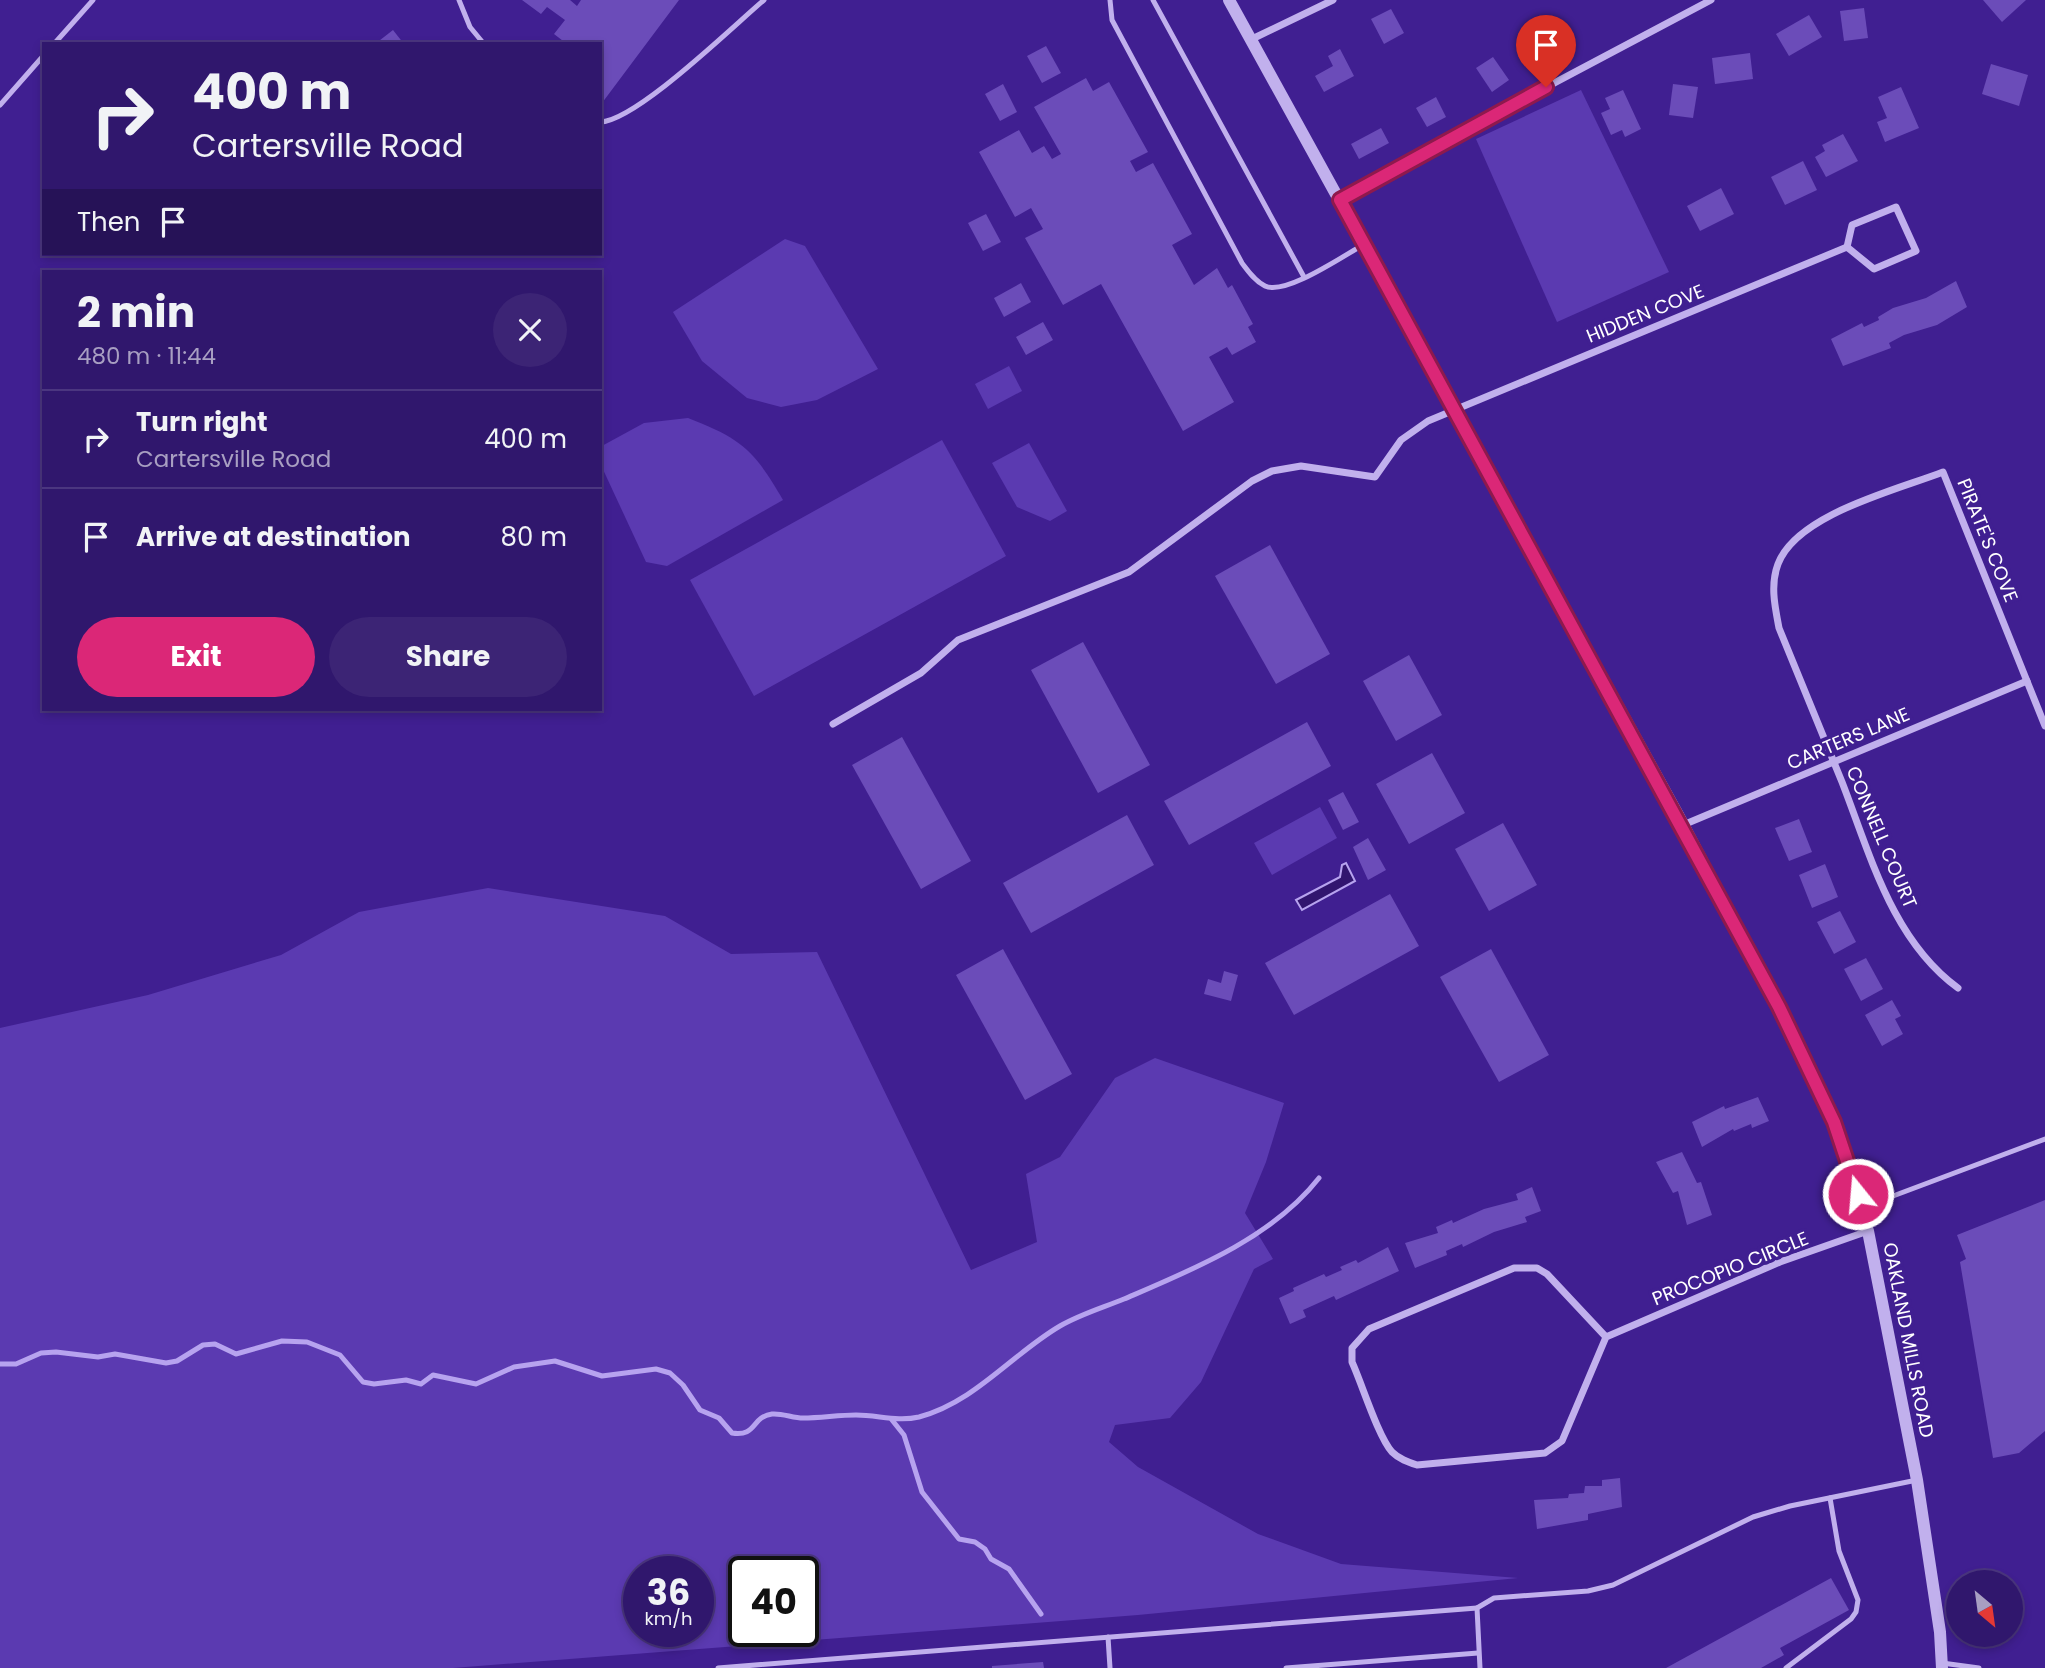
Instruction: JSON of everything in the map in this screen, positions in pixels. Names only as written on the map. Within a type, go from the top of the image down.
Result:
[{"type":"street","name":"OAKLAND MILLS ROAD","points":[[1229,0],[1456,408],[1682,826],[1812,1071],[1834,1122],[1868,1231],[1917,1480],[1942,1666]]},
{"type":"street","points":[[1252,39],[1333,0]]},
{"type":"street","points":[[1340,200],[1423,152],[1711,0]]},
{"type":"street","points":[[1896,207],[1916,251],[1874,269],[1847,247],[1852,225],[1896,207]]},
{"type":"street","name":"HIDDEN COVE","points":[[833,724],[920,673],[958,640],[1108,583],[1129,572],[1251,481],[1272,471],[1301,466],[1375,477],[1401,440],[1428,421],[1847,247]]},
{"type":"street","name":"PIRATE'S COVE","points":[[1833,761],[1779,628],[1774,585],[1778,565],[1786,550],[1802,533],[1828,517],[1943,472],[2026,681]]},
{"type":"street","points":[[2026,681],[2045,726]]},
{"type":"street","name":"CARTERS LANE","points":[[1682,826],[2026,681]]},
{"type":"street","name":"CONNELL COURT","points":[[1833,761],[1885,892],[1904,929],[1920,954],[1938,974],[1958,988]]},
{"type":"street","name":"PROCOPIO CIRCLE","points":[[1606,1337],[1780,1262],[1868,1231]]},
{"type":"street","points":[[1514,1268],[1537,1268],[1547,1274],[1606,1337],[1562,1441],[1545,1453],[1417,1465],[1404,1461],[1392,1452],[1385,1439],[1352,1362],[1352,1349],[1369,1329],[1514,1268]]},
{"type":"lane","points":[[56,42],[93,0]]},
{"type":"lane","points":[[459,0],[470,27],[482,42]]},
{"type":"lane","points":[[602,122],[611,122],[636,108],[764,0]]},
{"type":"lane","points":[[1111,0],[1112,20],[1242,263],[1253,278],[1266,287],[1282,288],[1363,245]]},
{"type":"lane","points":[[1153,0],[1304,278]]},
{"type":"lane","points":[[0,105],[42,57]]},
{"type":"lane","points":[[1861,1208],[2045,1139]]},
{"type":"lane","points":[[1480,1668],[1477,1608],[1482,1602],[1494,1598],[1588,1591],[1613,1585],[1753,1517],[1917,1480]]},
{"type":"lane","points":[[1786,1668],[1856,1612],[1858,1600],[1839,1550],[1830,1498]]},
{"type":"lane","points":[[718,1668],[1477,1608]]},
{"type":"lane","points":[[1108,1637],[1110,1668]]},
{"type":"lane","points":[[1286,1668],[1478,1653]]},
{"type":"lane","points":[[1942,1666],[1979,1668]]},
{"type":"shaded area","points":[[1581,90],[1669,272],[1557,322],[1476,139]]},
{"type":"shaded area","points":[[785,239],[805,246],[878,369],[817,400],[781,407],[747,398],[702,361],[673,312]]},
{"type":"shaded area","points":[[1009,366],[1022,391],[988,409],[975,384]]},
{"type":"shaded area","points":[[688,418],[722,433],[745,448],[764,469],[783,500],[667,566],[646,562],[602,467],[602,446],[644,423]]},
{"type":"shaded area","points":[[942,440],[1006,556],[754,696],[690,580]]},
{"type":"shaded area","points":[[1029,443],[1067,511],[1050,521],[1017,507],[992,463]]},
{"type":"shaded area","points":[[1320,807],[1337,838],[1272,875],[1254,843]]},
{"type":"shaded area","points":[[1346,863],[1355,881],[1302,910],[1296,900],[1340,877],[1342,865]]},
{"type":"shaded area","points":[[488,888],[665,916],[731,954],[817,952],[971,1270],[1037,1242],[1026,1174],[1060,1157],[1115,1078],[1155,1058],[1284,1103],[1266,1162],[1245,1213],[1273,1259],[1254,1269],[1201,1382],[1170,1418],[1115,1425],[1109,1442],[1138,1467],[1258,1534],[1341,1564],[1518,1578],[1138,1615],[819,1640],[819,1556],[728,1556],[728,1647],[453,1668],[0,1668],[0,1028],[148,995],[281,955],[359,912]]},
{"type":"building","points":[[522,0],[570,0],[577,6],[581,0],[679,0],[602,103],[602,42],[564,42],[554,34],[565,20],[547,7],[541,14]]},
{"type":"building","points":[[1983,0],[2026,0],[2002,22]]},
{"type":"building","points":[[1864,8],[1868,38],[1844,41],[1840,11]]},
{"type":"building","points":[[1391,9],[1404,33],[1384,44],[1371,19]]},
{"type":"building","points":[[1809,15],[1822,37],[1789,56],[1776,34]]},
{"type":"building","points":[[393,30],[402,42],[378,42]]},
{"type":"building","points":[[1046,46],[1061,73],[1042,83],[1027,56]]},
{"type":"building","points":[[1340,49],[1354,76],[1324,92],[1315,76],[1333,66],[1328,56]]},
{"type":"building","points":[[1750,53],[1753,79],[1715,84],[1712,58]]},
{"type":"building","points":[[1493,57],[1509,80],[1492,92],[1476,68]]},
{"type":"building","points":[[1991,64],[2028,75],[2019,106],[1982,94]]},
{"type":"building","points":[[1086,78],[1093,91],[1109,82],[1148,152],[1130,161],[1136,172],[1153,163],[1192,234],[1172,245],[1194,285],[1217,268],[1228,288],[1232,285],[1253,324],[1248,327],[1256,342],[1232,355],[1227,347],[1209,357],[1234,402],[1183,431],[1101,284],[1063,305],[1025,238],[1043,229],[1031,208],[1015,217],[979,152],[1019,130],[1032,153],[1044,146],[1052,159],[1061,154],[1034,107]]},
{"type":"building","points":[[1003,84],[1017,112],[1000,121],[985,94]]},
{"type":"building","points":[[1673,84],[1698,87],[1693,118],[1669,115]]},
{"type":"building","points":[[1901,87],[1919,128],[1885,142],[1877,122],[1887,118],[1878,97]]},
{"type":"building","points":[[1623,90],[1641,129],[1625,137],[1622,130],[1611,135],[1601,113],[1610,109],[1605,98]]},
{"type":"building","points":[[1436,97],[1446,117],[1427,127],[1416,108]]},
{"type":"building","points":[[1381,128],[1389,143],[1359,159],[1351,144]]},
{"type":"building","points":[[1843,134],[1858,161],[1826,177],[1815,157],[1825,151],[1822,145]]},
{"type":"building","points":[[1803,161],[1817,190],[1785,205],[1771,177]]},
{"type":"building","points":[[1721,188],[1734,214],[1700,231],[1687,206]]},
{"type":"building","points":[[986,214],[1001,242],[983,251],[968,223]]},
{"type":"building","points":[[1956,281],[1967,307],[1937,325],[1904,335],[1889,343],[1891,348],[1843,366],[1831,339],[1862,323],[1864,327],[1879,320],[1878,317],[1893,308],[1926,298]]},
{"type":"building","points":[[1021,283],[1031,302],[1004,317],[994,298]]},
{"type":"building","points":[[1043,322],[1053,340],[1026,355],[1016,337]]},
{"type":"building","points":[[1270,545],[1330,654],[1276,684],[1215,576]]},
{"type":"building","points":[[1083,642],[1150,765],[1098,793],[1031,670]]},
{"type":"building","points":[[1409,655],[1442,715],[1396,741],[1363,681]]},
{"type":"building","points":[[1307,722],[1331,766],[1189,845],[1164,801]]},
{"type":"building","points":[[902,737],[971,861],[921,889],[852,765]]},
{"type":"building","points":[[1432,753],[1465,813],[1409,844],[1376,784]]},
{"type":"building","points":[[1343,792],[1359,822],[1343,830],[1328,800]]},
{"type":"building","points":[[1127,815],[1154,865],[1031,933],[1003,883]]},
{"type":"building","points":[[1799,819],[1812,852],[1789,861],[1775,828]]},
{"type":"building","points":[[1503,823],[1537,885],[1489,911],[1455,849]]},
{"type":"building","points":[[1368,838],[1386,870],[1368,880],[1353,847]]},
{"type":"building","points":[[1825,864],[1838,897],[1812,908],[1799,875]]},
{"type":"building","points":[[1390,894],[1419,946],[1294,1015],[1265,963]]},
{"type":"building","points":[[1840,911],[1856,942],[1834,954],[1817,922]]},
{"type":"building","points":[[1003,949],[1072,1074],[1025,1100],[956,975]]},
{"type":"building","points":[[1491,949],[1549,1055],[1499,1082],[1440,977]]},
{"type":"building","points":[[1866,958],[1883,989],[1861,1001],[1844,969]]},
{"type":"building","points":[[1224,971],[1238,975],[1231,1001],[1204,994],[1208,979],[1221,983]]},
{"type":"building","points":[[1892,1000],[1901,1016],[1895,1019],[1903,1034],[1882,1046],[1865,1015]]},
{"type":"building","points":[[1758,1097],[1769,1121],[1752,1128],[1751,1124],[1734,1131],[1733,1129],[1702,1147],[1692,1122],[1724,1106],[1725,1109]]},
{"type":"building","points":[[1682,1152],[1697,1183],[1701,1182],[1712,1215],[1687,1225],[1678,1191],[1673,1193],[1656,1162]]},
{"type":"building","points":[[1532,1187],[1541,1211],[1525,1217],[1527,1222],[1494,1232],[1463,1247],[1462,1244],[1446,1251],[1447,1255],[1415,1268],[1405,1243],[1438,1233],[1436,1227],[1452,1220],[1453,1223],[1484,1209],[1518,1200],[1516,1194]]},
{"type":"building","points":[[2045,1200],[2045,1431],[2019,1453],[1993,1458],[1960,1262],[1966,1259],[1957,1235]]},
{"type":"building","points":[[1388,1247],[1399,1271],[1336,1300],[1334,1296],[1303,1310],[1306,1317],[1290,1324],[1279,1298],[1294,1291],[1293,1288],[1324,1274],[1326,1277],[1342,1270],[1340,1267],[1356,1260],[1358,1263]]},
{"type":"building","points":[[1620,1478],[1622,1507],[1588,1514],[1588,1520],[1537,1529],[1534,1500],[1568,1498],[1569,1494],[1584,1493],[1585,1486],[1602,1486],[1602,1480]]},
{"type":"building","points":[[1831,1578],[1849,1610],[1780,1648],[1784,1655],[1761,1668],[1666,1668]]},
{"type":"building","points":[[1043,1662],[1044,1668],[992,1668],[992,1666]]},
{"type":"waterway","points":[[0,1364],[16,1364],[41,1353],[56,1352],[98,1357],[115,1354],[166,1363],[177,1361],[203,1345],[215,1344],[236,1354],[282,1341],[307,1342],[340,1355],[363,1382],[374,1384],[406,1380],[421,1384],[433,1375],[476,1384],[514,1367],[555,1361],[602,1376],[656,1369],[670,1373],[683,1385],[700,1410],[719,1418],[732,1433],[746,1432],[760,1419],[772,1414],[803,1418],[856,1415],[895,1419],[919,1417],[939,1410],[976,1389],[1042,1337],[1068,1322],[1203,1264],[1255,1235],[1300,1199],[1319,1178]]},
{"type":"waterway","points":[[892,1420],[904,1435],[922,1492],[959,1539],[975,1542],[985,1549],[991,1559],[1009,1569],[1041,1614]]},
{"type":"route","points":[[1546,87],[1423,152],[1340,200],[1678,816],[1779,1007],[1812,1071],[1834,1122],[1858,1194]]}]
